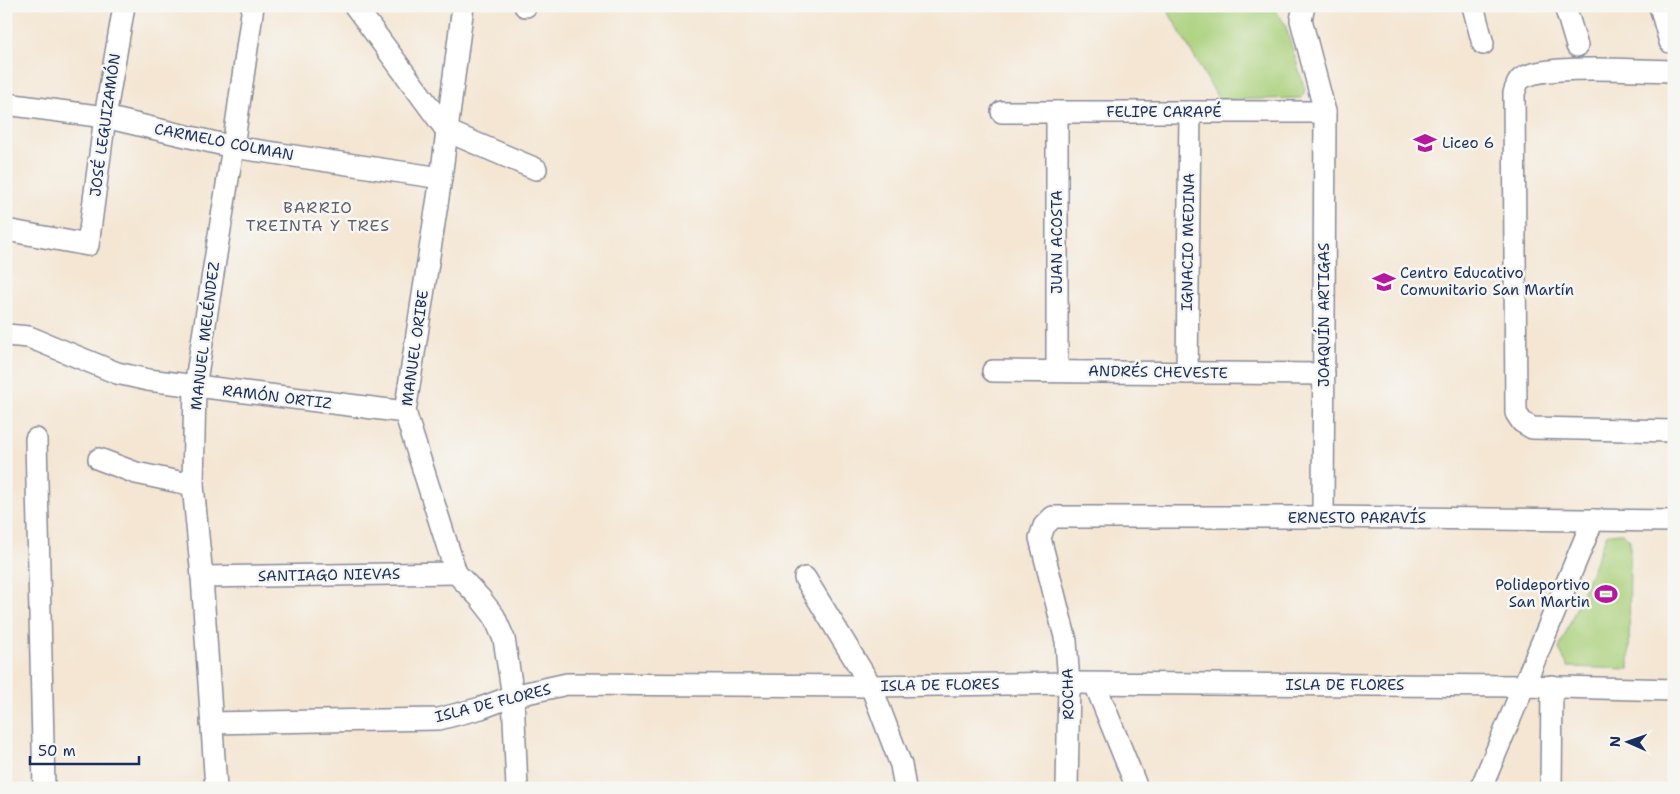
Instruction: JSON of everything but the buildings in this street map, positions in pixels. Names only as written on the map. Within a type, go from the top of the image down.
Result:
[{"type":"street","name":"JOSÉ LEGUIZAMÓN","points":[[6,230],[88,245],[105,117],[124,6]]},
{"type":"street","name":"MANUEL MELÉNDEZ","points":[[216,788],[202,577],[193,485],[195,387],[253,6]]},
{"type":"street","points":[[355,6],[447,131],[536,169]]},
{"type":"street","name":"MANUEL ORIBE","points":[[463,6],[441,178],[405,412],[456,573],[494,616],[504,639],[513,696],[517,788]]},
{"type":"street","name":"JOAQUÍN ARTIGAS","points":[[1304,6],[1301,20],[1325,112],[1323,517]]},
{"type":"street","points":[[1473,6],[1484,44]]},
{"type":"street","points":[[1566,6],[1576,46]]},
{"type":"street","points":[[1660,6],[1670,42]]},
{"type":"street","points":[[1674,71],[1559,70],[1529,74],[1518,81],[1514,93],[1514,102],[1516,413],[1522,422],[1532,428],[1674,431]]},
{"type":"street","name":"CARMELO COLMAN","points":[[6,104],[105,117],[233,147],[441,178]]},
{"type":"street","name":"FELIPE CARAPÉ","points":[[1002,112],[1325,112]]},
{"type":"street","name":"JUAN ACOSTA","points":[[1057,112],[1057,371]]},
{"type":"street","name":"IGNACIO MEDINA","points":[[1187,373],[1190,112]]},
{"type":"street","name":"RAMÓN ORTIZ","points":[[6,335],[29,337],[117,373],[148,380],[405,412]]},
{"type":"street","name":"ANDRÉS CHEVESTE","points":[[993,371],[1324,374]]},
{"type":"street","points":[[36,439],[44,788]]},
{"type":"street","points":[[100,459],[136,473],[193,485]]},
{"type":"street","name":"ERNESTO PARAVÍS","points":[[1044,526],[1053,517],[1323,517],[1674,521]]},
{"type":"street","points":[[1481,788],[1522,686],[1593,520]]},
{"type":"street","name":"ROCHA","points":[[1044,526],[1040,538],[1040,546],[1057,602],[1066,641],[1070,683],[1067,788]]},
{"type":"street","name":"SANTIAGO NIEVAS","points":[[202,577],[456,573]]},
{"type":"street","points":[[805,578],[870,686],[901,766],[904,788]]},
{"type":"street","name":"ISLA DE FLORES","points":[[211,723],[439,719],[481,708],[513,696],[567,684],[870,686],[1070,683],[1552,686],[1674,690]]},
{"type":"street","points":[[1095,684],[1137,788]]},
{"type":"street","points":[[1551,788],[1552,686]]},
{"type":"green space","points":[[1165,6],[1273,6],[1285,24],[1305,90],[1302,98],[1226,100],[1218,98]]},
{"type":"green space","name":"Polideportivo San Martin","points":[[1622,533],[1630,540],[1629,669],[1568,667],[1559,649],[1607,534]]},
{"type":"place","name":"Liceo 6","points":[[1425,143]]},
{"type":"place","name":"Centro Educativo Comunitario San Martín","points":[[1384,282]]},
{"type":"place","name":"Polideportivo San Martin","points":[[1606,594]]},
{"type":"district","name":"BARRIO TREINTA Y TRES","points":[[318,216]]}]
